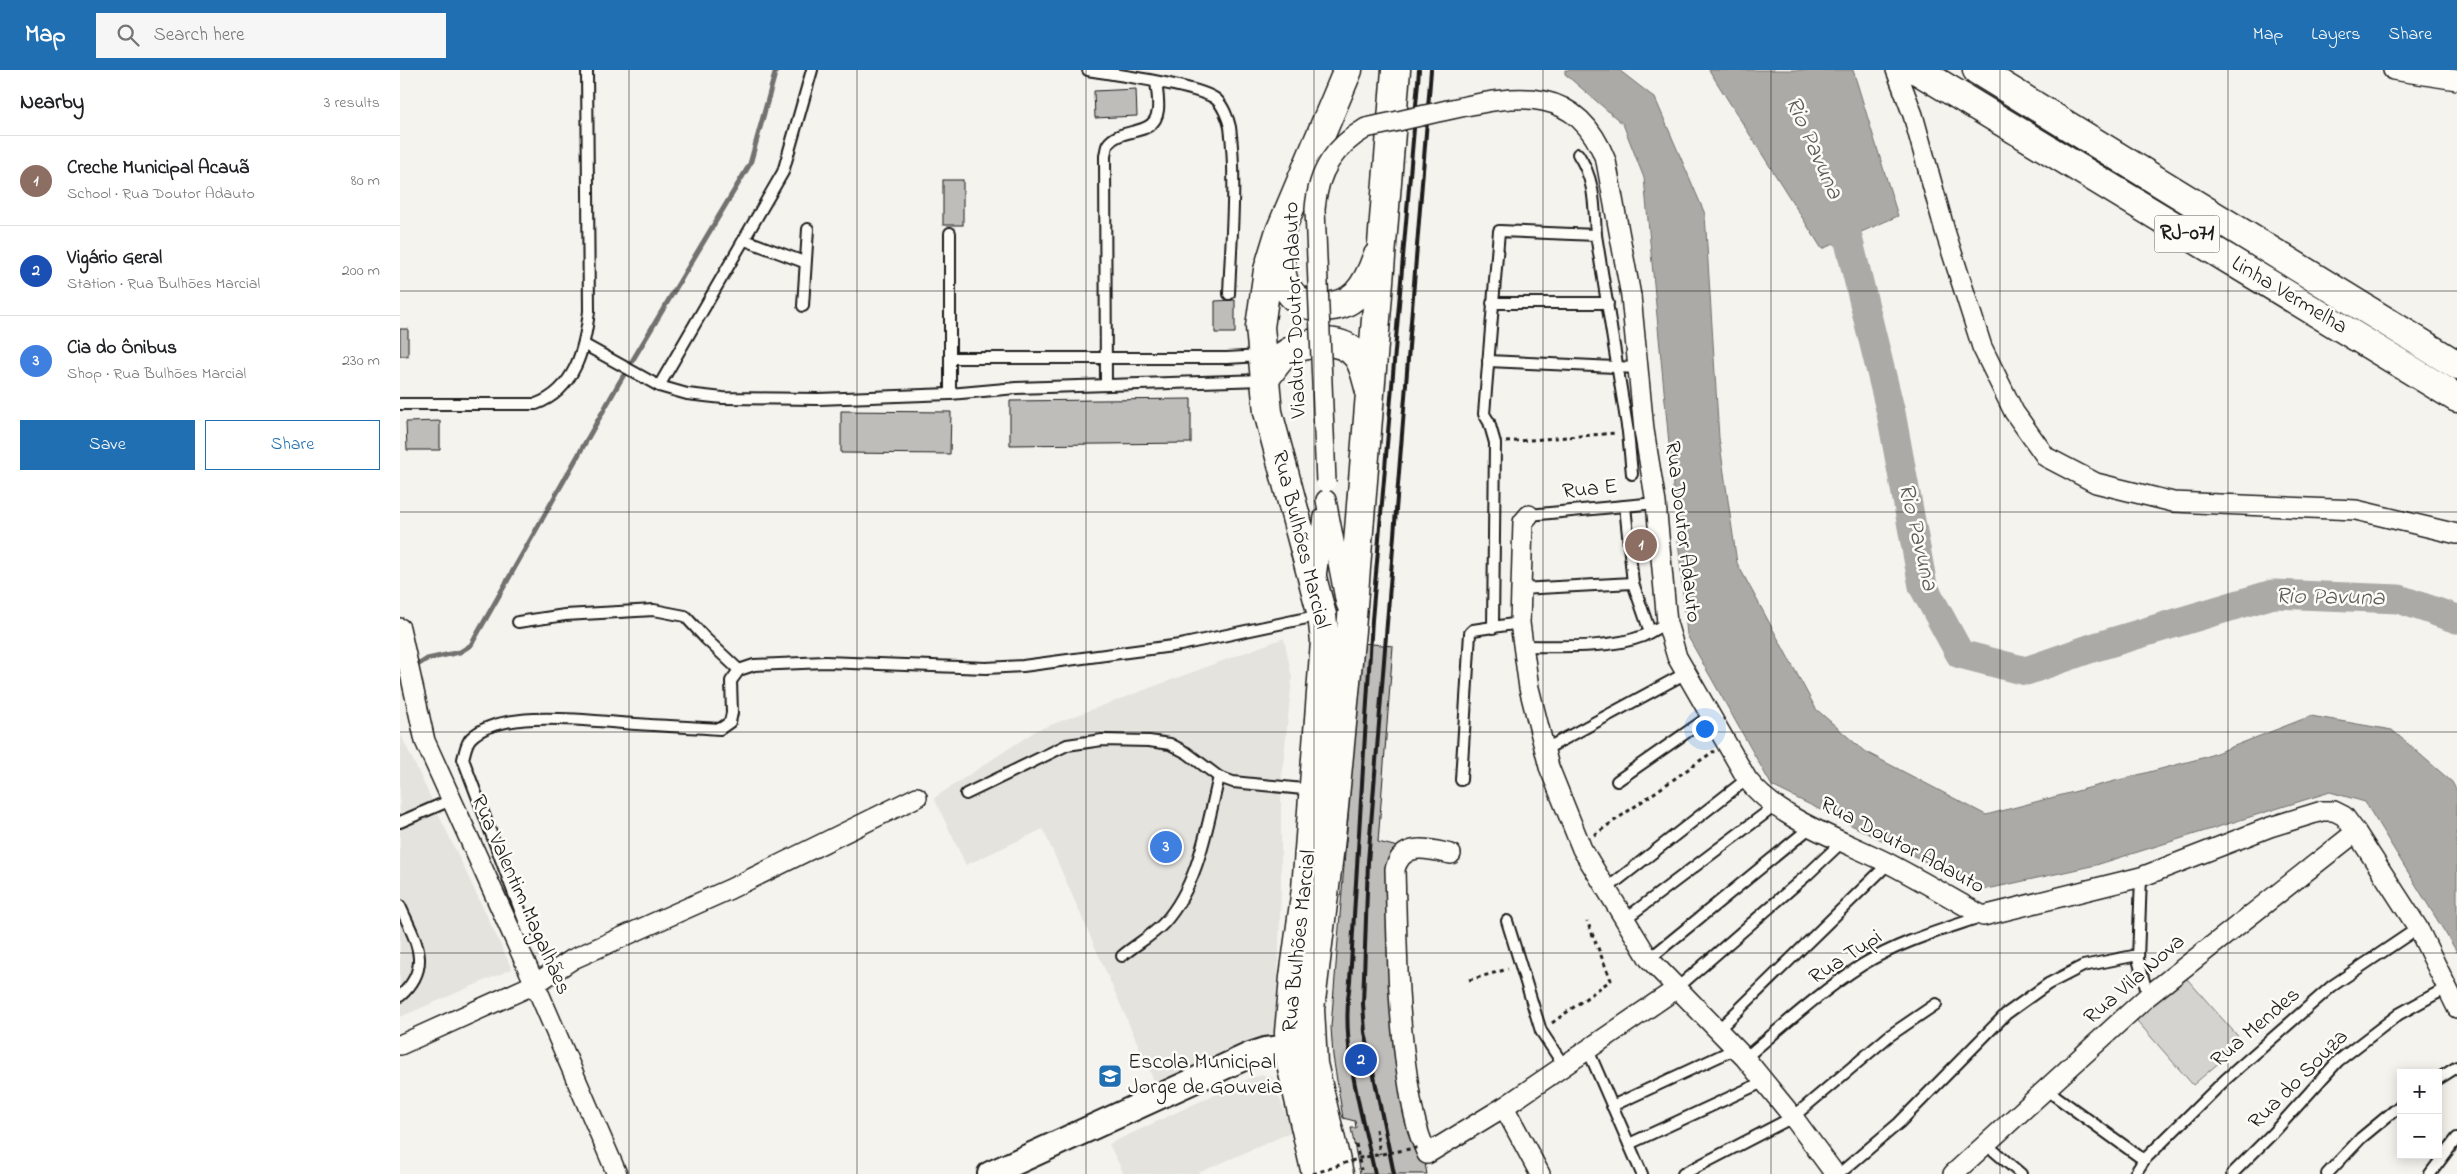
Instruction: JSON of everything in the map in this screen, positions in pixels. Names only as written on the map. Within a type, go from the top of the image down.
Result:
[{"type":"main road","name":"Rua Bulhões Marcial","points":[[1348,70],[1279,234],[1268,270],[1260,327],[1262,368],[1268,412],[1322,615],[1325,641],[1331,838],[1314,970],[1310,1027],[1317,1085],[1355,1162]]},
{"type":"main road","name":"Rua Bulhões Marcial","points":[[1315,1174],[1295,1084],[1290,1047],[1294,977],[1306,889],[1314,790],[1328,754],[1351,630],[1396,70]]},
{"type":"main road","name":"Linha Vermelha","points":[[1917,70],[2457,398]]},
{"type":"main road","name":"Linha Vermelha","points":[[1977,70],[2457,365]]},
{"type":"main road","points":[[1279,234],[1280,263],[1285,284],[1295,299],[1308,306],[1328,307],[1346,304],[1357,295],[1368,280],[1384,235]]},
{"type":"main road","points":[[1262,368],[1300,346],[1319,342],[1348,347],[1357,356],[1364,368],[1371,394]]},
{"type":"street","points":[[1896,70],[1914,115],[1945,231],[1982,346],[2014,412],[2046,457],[2096,483],[2173,502],[2356,510],[2457,534]]},
{"type":"street","points":[[2393,70],[2457,80]]},
{"type":"street","name":"Viaduto Doutor Adauto","points":[[1315,588],[1326,500],[1326,482],[1315,209],[1317,190],[1322,173],[1330,158],[1350,137],[1366,128],[1508,98],[1531,97],[1554,102],[1576,115],[1589,127],[1599,142],[1606,161],[1631,296]]},
{"type":"street","name":"Rua Doutor Adauto","points":[[1631,296],[1637,368],[1656,502],[1667,623],[1678,658],[1710,716],[1756,791],[1775,806],[1889,863],[1983,916],[2141,877],[2270,827],[2322,811],[2334,811],[2344,816],[2356,832],[2418,928],[2457,1008]]},
{"type":"street","name":"Viaduto Doutor Adauto","points":[[1326,500],[1351,630]]},
{"type":"street","points":[[1529,515],[1523,522],[1520,588],[1520,623],[1529,688],[1544,750],[1580,844],[1605,890],[1649,959],[1740,1054],[1794,1116],[1837,1174]]},
{"type":"street","name":"Rua Valentim Magalhães","points":[[400,628],[425,741],[535,984],[617,1174]]},
{"type":"street","points":[[400,1045],[535,984],[573,959],[730,889],[917,797]]},
{"type":"street","name":"Rua Vila Nova","points":[[1953,1174],[1987,1145],[2148,996],[2356,832]]},
{"type":"street","points":[[1451,854],[1418,849],[1407,851],[1398,858],[1395,869],[1397,972],[1401,1026],[1410,1096],[1418,1137],[1427,1154],[1504,1108],[1676,989]]},
{"type":"street","points":[[990,1174],[1250,1055],[1266,1050],[1290,1047]]},
{"type":"street","points":[[1504,1108],[1540,1174]]},
{"type":"lane","points":[[400,404],[536,404],[550,399],[562,389],[585,345],[590,279],[587,70]]},
{"type":"lane","points":[[659,386],[783,172],[812,70]]},
{"type":"lane","points":[[1088,70],[1205,93],[1216,99],[1224,109],[1230,125],[1232,216],[1229,294]]},
{"type":"lane","points":[[1106,385],[1104,156],[1108,144],[1115,138],[1145,129],[1155,118],[1158,110],[1156,82]]},
{"type":"lane","points":[[1578,154],[1588,170],[1593,189],[1596,235],[1628,432],[1632,474]]},
{"type":"lane","points":[[803,306],[804,262],[808,229]]},
{"type":"lane","points":[[1493,628],[1495,443],[1489,422],[1484,414],[1499,231],[1596,235]]},
{"type":"lane","points":[[950,233],[950,394]]},
{"type":"lane","points":[[745,240],[804,262]]},
{"type":"lane","points":[[1492,303],[1608,303]]},
{"type":"lane","points":[[585,345],[659,386],[687,394],[723,398],[818,399],[950,394],[1016,388],[1106,385],[1262,368]]},
{"type":"lane","points":[[950,358],[1227,358],[1262,368]]},
{"type":"lane","points":[[1488,361],[1637,368]]},
{"type":"lane","name":"Rua E","points":[[1529,515],[1656,502]]},
{"type":"lane","points":[[1625,506],[1633,584],[1650,632]]},
{"type":"lane","points":[[1520,588],[1633,584]]},
{"type":"lane","points":[[518,622],[565,615],[654,610],[685,616],[739,670]]},
{"type":"lane","points":[[528,931],[463,759],[466,745],[472,737],[489,728],[515,721],[552,718],[720,729],[730,722],[732,713],[731,681],[739,670],[754,665],[825,662],[986,668],[1023,666],[1180,645],[1322,615]]},
{"type":"lane","points":[[1461,780],[1469,635],[1473,630],[1520,623]]},
{"type":"lane","points":[[1523,646],[1588,646],[1642,636],[1667,623]]},
{"type":"lane","points":[[1544,750],[1686,673]]},
{"type":"lane","points":[[1618,780],[1710,716]]},
{"type":"lane","points":[[966,794],[1066,745],[1102,740],[1149,741],[1170,744],[1188,753],[1219,777],[1233,782],[1314,790]]},
{"type":"lane","points":[[1122,956],[1164,923],[1182,896],[1198,861],[1219,777]]},
{"type":"lane","points":[[1605,890],[1747,779]]},
{"type":"lane","points":[[400,822],[451,800]]},
{"type":"lane","points":[[1625,920],[1775,806]]},
{"type":"lane","points":[[1649,959],[1812,826]]},
{"type":"lane","points":[[1676,989],[1807,875],[1843,841]]},
{"type":"lane","points":[[1718,1030],[1889,863]]},
{"type":"lane","points":[[2141,877],[2138,955],[2148,996]]},
{"type":"lane","points":[[400,906],[420,950],[421,962],[419,971],[400,996]]},
{"type":"lane","name":"Rua Tupi","points":[[1612,1106],[1740,1054],[1863,964],[1906,943],[1983,916]]},
{"type":"lane","points":[[1507,921],[1541,1031],[1564,1066]]},
{"type":"lane","name":"Rua Mendes","points":[[2135,1174],[2144,1160],[2226,1079],[2332,986],[2418,928]]},
{"type":"lane","points":[[1837,1174],[1899,1123],[2006,1014],[2024,1000],[2083,966],[2138,955]]},
{"type":"lane","name":"Rua do Souza","points":[[2232,1174],[2273,1133],[2338,1061],[2398,1014],[2448,987]]},
{"type":"lane","points":[[1683,1174],[1794,1116],[1888,1036],[1936,1004]]},
{"type":"lane","points":[[1588,1050],[1642,1174]]},
{"type":"lane","points":[[2442,1076],[2457,1067]]},
{"type":"lane","points":[[1629,1144],[1763,1082]]},
{"type":"lane","points":[[2046,1090],[2144,1160]]},
{"type":"lane","points":[[2327,1174],[2362,1138],[2397,1108]]},
{"type":"lane","points":[[2430,1174],[2457,1138]]},
{"type":"lane","points":[[1987,1145],[2021,1174]]},
{"type":"path","points":[[1495,443],[1628,432]]},
{"type":"path","points":[[1580,844],[1727,742]]},
{"type":"path","points":[[1541,1031],[1611,980],[1587,921]]},
{"type":"path","points":[[1469,980],[1521,965]]},
{"type":"path","points":[[1376,1129],[1380,1154]]},
{"type":"path","points":[[1315,1174],[1380,1154],[1421,1147]]},
{"type":"shaded area","points":[[1284,638],[1292,678],[1281,786],[1281,887],[1276,1033],[1155,1083],[1043,829],[966,865],[934,798],[1037,730]]},
{"type":"shaded area","points":[[400,733],[512,969],[400,1017]]},
{"type":"shaded area","points":[[2180,971],[2243,1042],[2193,1085],[2131,1014]]},
{"type":"shaded area","points":[[1263,1075],[1272,1077],[1292,1132],[1196,1174],[1124,1174],[1109,1144],[1250,1078]]},
{"type":"water","points":[[1565,70],[1619,70],[1655,98],[1705,214],[1719,438],[1737,563],[1816,709],[1864,751],[1986,815],[2206,757],[2311,716],[2392,730],[2452,782],[2457,791],[2457,952],[2365,802],[2330,792],[2096,865],[1983,890],[1772,786],[1687,635],[1644,178],[1623,124],[1565,74]]},
{"type":"water","points":[[1709,70],[1853,70],[1898,216],[1822,249]]},
{"type":"building","points":[[1136,89],[1137,116],[1095,118],[1094,91]]},
{"type":"building","points":[[943,180],[963,180],[963,225],[943,225]]},
{"type":"building","points":[[1235,300],[1235,333],[1215,333],[1215,301]]},
{"type":"building","points":[[400,329],[408,329],[408,356],[400,356]]},
{"type":"building","points":[[1191,399],[1191,443],[1010,445],[1010,401]]},
{"type":"building","points":[[841,411],[951,412],[950,454],[841,453]]},
{"type":"building","points":[[440,421],[440,450],[407,450],[406,422]]},
{"type":"building","points":[[1362,643],[1393,646],[1378,842],[1398,847],[1396,871],[1421,1145],[1427,1174],[1360,1174],[1351,1128],[1356,1128],[1355,1121],[1343,1118],[1333,1056],[1331,1027]]},
{"type":"waterway","points":[[413,668],[427,659],[460,652],[471,645],[619,383],[750,164],[776,70]]},
{"type":"waterway","name":"Rio Pavuna","points":[[1839,201],[1891,413],[1923,586],[1960,654],[2026,671],[2092,648],[2273,594],[2399,599],[2457,619]]},
{"type":"railway","points":[[1375,1174],[1358,1102],[1350,1054],[1348,1005],[1372,620],[1419,70]]},
{"type":"railway","points":[[1394,1174],[1365,1032],[1363,1004],[1368,862],[1431,70]]},
{"type":"place","name":"Creche Municipal Acauã","points":[[1641,545]]},
{"type":"place","name":"Cia do Ônibus","points":[[1166,847]]},
{"type":"place","name":"Vigário Geral","points":[[1361,1060]]},
{"type":"place","name":"Escola Municipal Jorge de Gouveia","points":[[1110,1076]]}]
